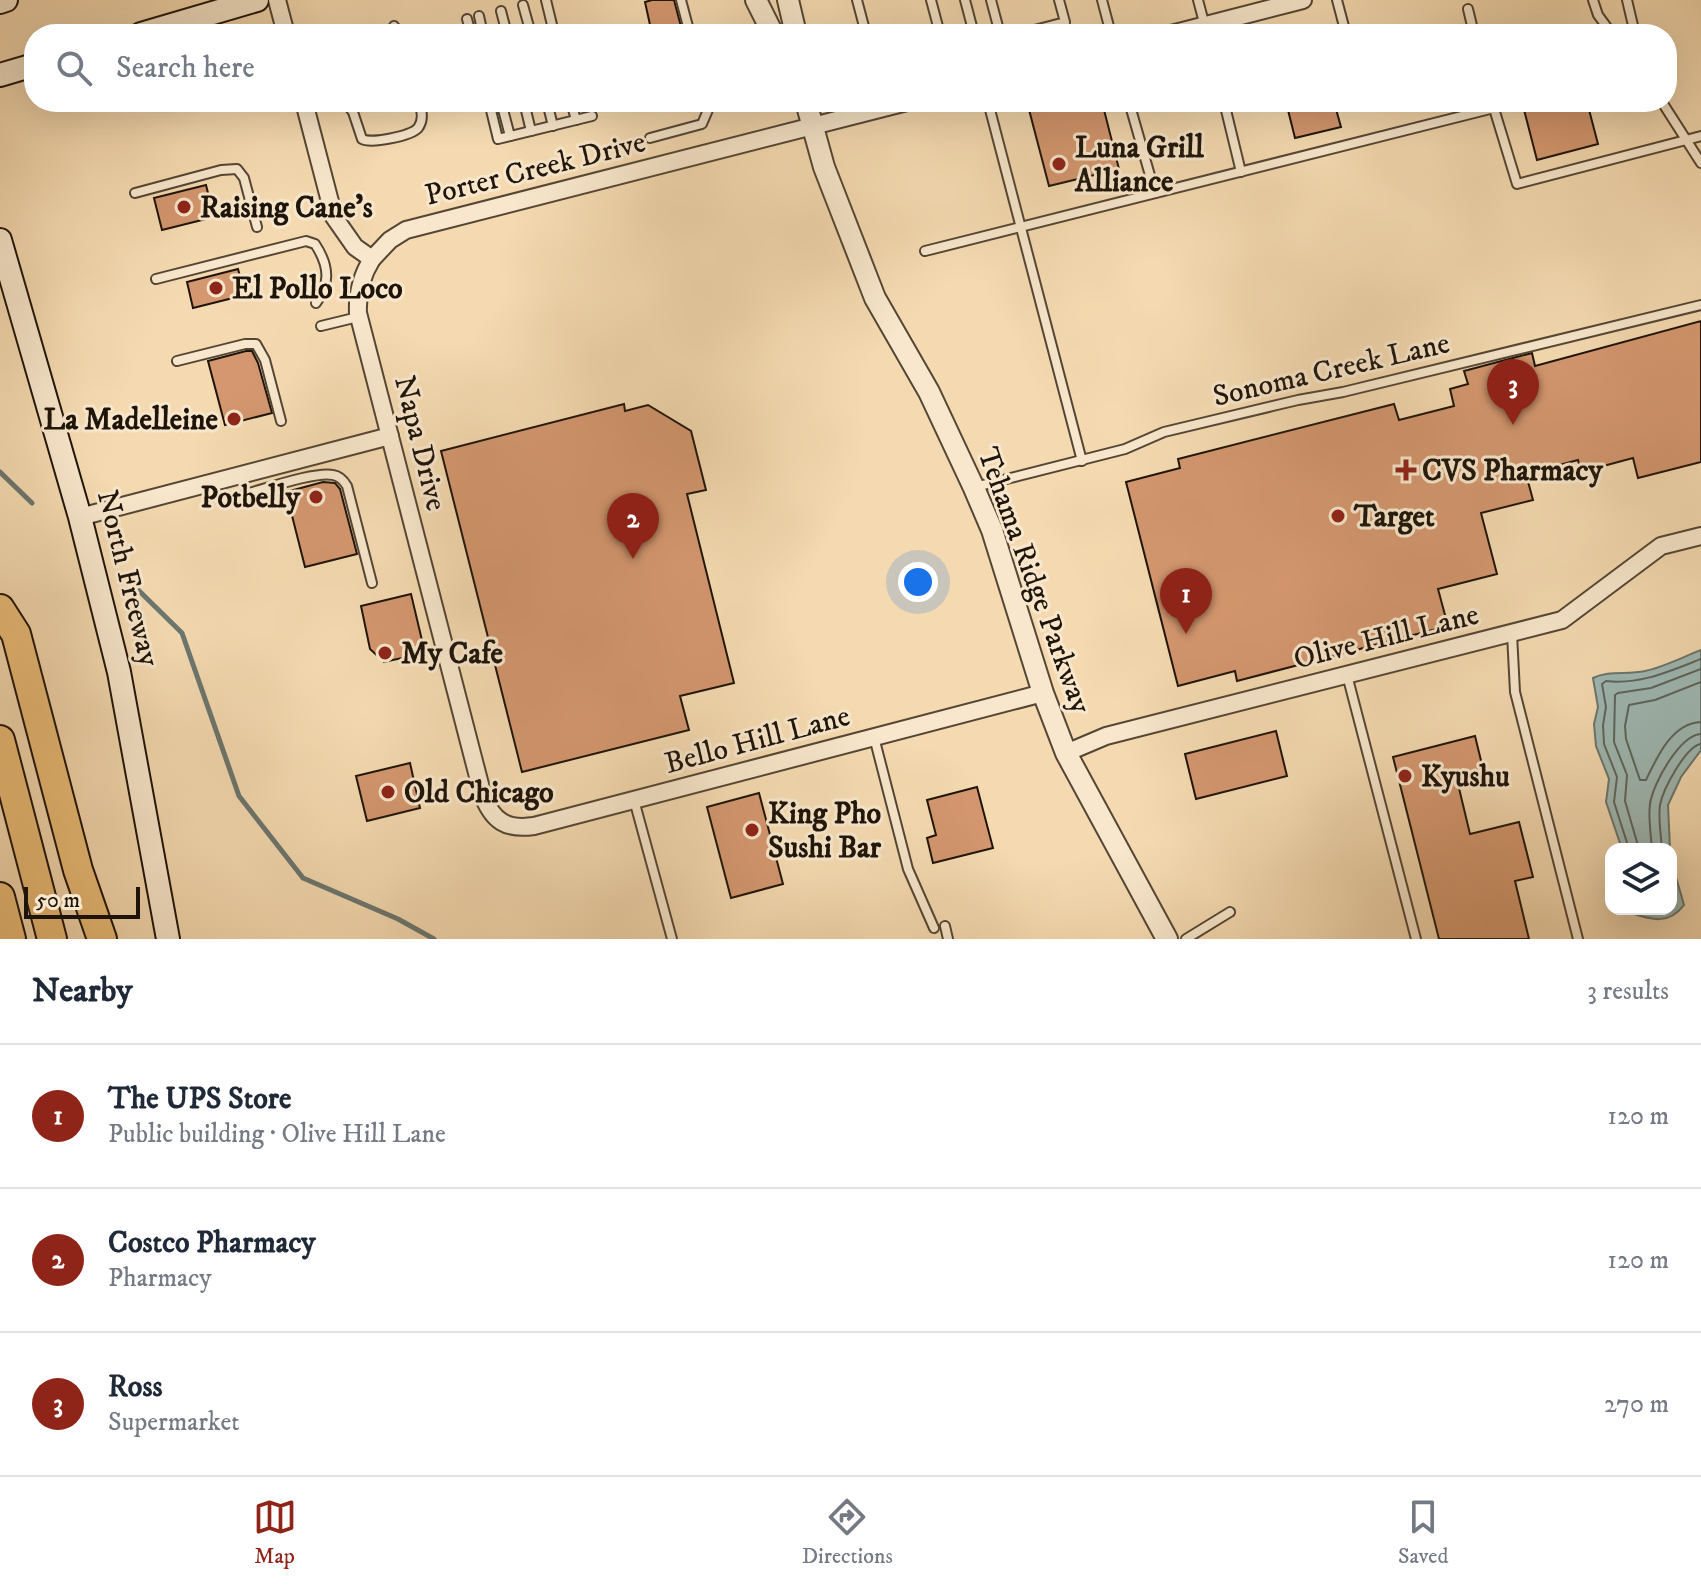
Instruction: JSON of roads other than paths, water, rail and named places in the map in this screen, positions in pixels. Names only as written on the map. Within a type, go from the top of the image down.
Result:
[{"type":"highway","points":[[0,609],[16,634],[78,870],[102,939]]},
{"type":"highway","points":[[0,631],[85,939]]},
{"type":"highway","points":[[0,740],[52,939]]},
{"type":"highway","points":[[0,796],[36,939]]},
{"type":"highway","points":[[0,897],[11,939]]},
{"type":"main road","points":[[0,2],[6,0]]},
{"type":"main road","points":[[175,24],[257,0]]},
{"type":"main road","points":[[0,75],[24,68]]},
{"type":"main road","name":"North Freeway","points":[[0,240],[80,517],[119,672],[168,939]]},
{"type":"street","points":[[277,0],[283,24]]},
{"type":"street","points":[[756,0],[768,24]]},
{"type":"street","points":[[788,0],[794,24]]},
{"type":"street","points":[[1225,24],[1303,0]]},
{"type":"street","points":[[307,112],[334,217],[355,247],[372,259]]},
{"type":"street","name":"Tehama Ridge Parkway","points":[[809,112],[824,167],[875,298],[929,392],[992,530],[1043,693],[1066,753],[1167,939]]},
{"type":"street","name":"Porter Creek Drive","points":[[372,259],[390,240],[406,230],[866,112]]},
{"type":"street","name":"Napa Drive","points":[[372,259],[365,270],[357,300],[359,316],[479,781],[490,812]]},
{"type":"street","points":[[80,517],[390,436]]},
{"type":"street","name":"Olive Hill Lane","points":[[1066,753],[1106,736],[1562,620],[1661,546],[1701,536]]},
{"type":"street","name":"Bello Hill Lane","points":[[490,812],[516,829],[534,826],[1043,693]]},
{"type":"lane","points":[[546,0],[552,24]]},
{"type":"lane","points":[[681,0],[687,24]]},
{"type":"lane","points":[[857,0],[863,24]]},
{"type":"lane","points":[[931,0],[937,24]]},
{"type":"lane","points":[[965,0],[971,24]]},
{"type":"lane","points":[[991,0],[997,24]]},
{"type":"lane","points":[[1057,24],[1065,22],[1059,0]]},
{"type":"lane","points":[[1102,0],[1108,24]]},
{"type":"lane","points":[[1198,0],[1204,24]]},
{"type":"lane","points":[[1337,0],[1343,24]]},
{"type":"lane","points":[[1593,0],[1605,24]]},
{"type":"lane","points":[[1627,0],[1633,24]]},
{"type":"lane","points":[[523,5],[528,24]]},
{"type":"lane","points":[[1468,9],[1472,24]]},
{"type":"lane","points":[[501,11],[504,24]]},
{"type":"lane","points":[[479,16],[481,24]]},
{"type":"lane","points":[[467,19],[468,24]]},
{"type":"lane","points":[[353,112],[362,139],[371,143],[412,132],[421,120],[420,112]]},
{"type":"lane","points":[[491,112],[498,139],[592,116]]},
{"type":"lane","points":[[504,112],[510,136]]},
{"type":"lane","points":[[526,112],[531,131]]},
{"type":"lane","points":[[550,112],[553,126]]},
{"type":"lane","points":[[574,112],[576,120]]},
{"type":"lane","points":[[650,138],[702,124],[707,112]]},
{"type":"lane","points":[[991,112],[1082,461]]},
{"type":"lane","points":[[1132,112],[1155,193]]},
{"type":"lane","points":[[1226,112],[1241,172]]},
{"type":"lane","points":[[925,251],[1467,112]]},
{"type":"lane","points":[[1495,112],[1517,184],[1701,136]]},
{"type":"lane","points":[[1669,112],[1701,163]]},
{"type":"lane","points":[[135,193],[221,170],[237,169],[244,178],[257,227]]},
{"type":"lane","points":[[156,279],[306,241],[315,244],[326,266],[327,282],[324,293],[316,303]]},
{"type":"lane","name":"Sonoma Creek Lane","points":[[974,488],[1125,449],[1164,432],[1701,305]]},
{"type":"lane","points":[[321,326],[359,316]]},
{"type":"lane","points":[[177,361],[256,344],[265,360],[281,421]]},
{"type":"lane","points":[[245,494],[321,474],[335,475],[343,480],[372,583]]},
{"type":"lane","points":[[1512,633],[1515,692],[1578,939]]},
{"type":"lane","points":[[1347,675],[1416,939]]},
{"type":"lane","points":[[874,737],[908,869],[934,928]]},
{"type":"lane","points":[[634,800],[672,939]]},
{"type":"lane","points":[[1186,939],[1230,912]]},
{"type":"lane","points":[[945,926],[948,939]]},
{"type":"water","points":[[1701,650],[1701,750],[1681,777],[1668,805],[1670,843],[1620,843],[1606,802],[1609,779],[1596,746],[1594,724],[1598,707],[1593,678],[1638,672]]},
{"type":"water","points":[[1677,881],[1684,905],[1677,912]]},
{"type":"water","points":[[1638,915],[1673,915],[1666,918]]},
{"type":"waterway","points":[[0,472],[32,503]]},
{"type":"waterway","points":[[127,579],[182,633],[239,796],[303,878],[398,919],[434,939]]},
{"type":"place","name":"Luna Grill Alliance","points":[[1059,164]]},
{"type":"place","name":"Raising Cane's","points":[[184,207]]},
{"type":"place","name":"El Pollo Loco","points":[[216,288]]},
{"type":"place","name":"La Madelleine","points":[[234,419]]},
{"type":"place","name":"Ross","points":[[1513,425]]},
{"type":"place","name":"CVS Pharmacy","points":[[1406,470]]},
{"type":"place","name":"Potbelly","points":[[316,497]]},
{"type":"place","name":"Target","points":[[1338,516]]},
{"type":"place","name":"Costco Pharmacy","points":[[633,559]]},
{"type":"place","name":"The UPS Store","points":[[1186,634]]},
{"type":"place","name":"My Cafe","points":[[385,653]]},
{"type":"place","name":"Kyushu","points":[[1405,776]]},
{"type":"place","name":"Old Chicago","points":[[388,792]]},
{"type":"place","name":"King Pho Sushi Bar","points":[[752,830]]}]
